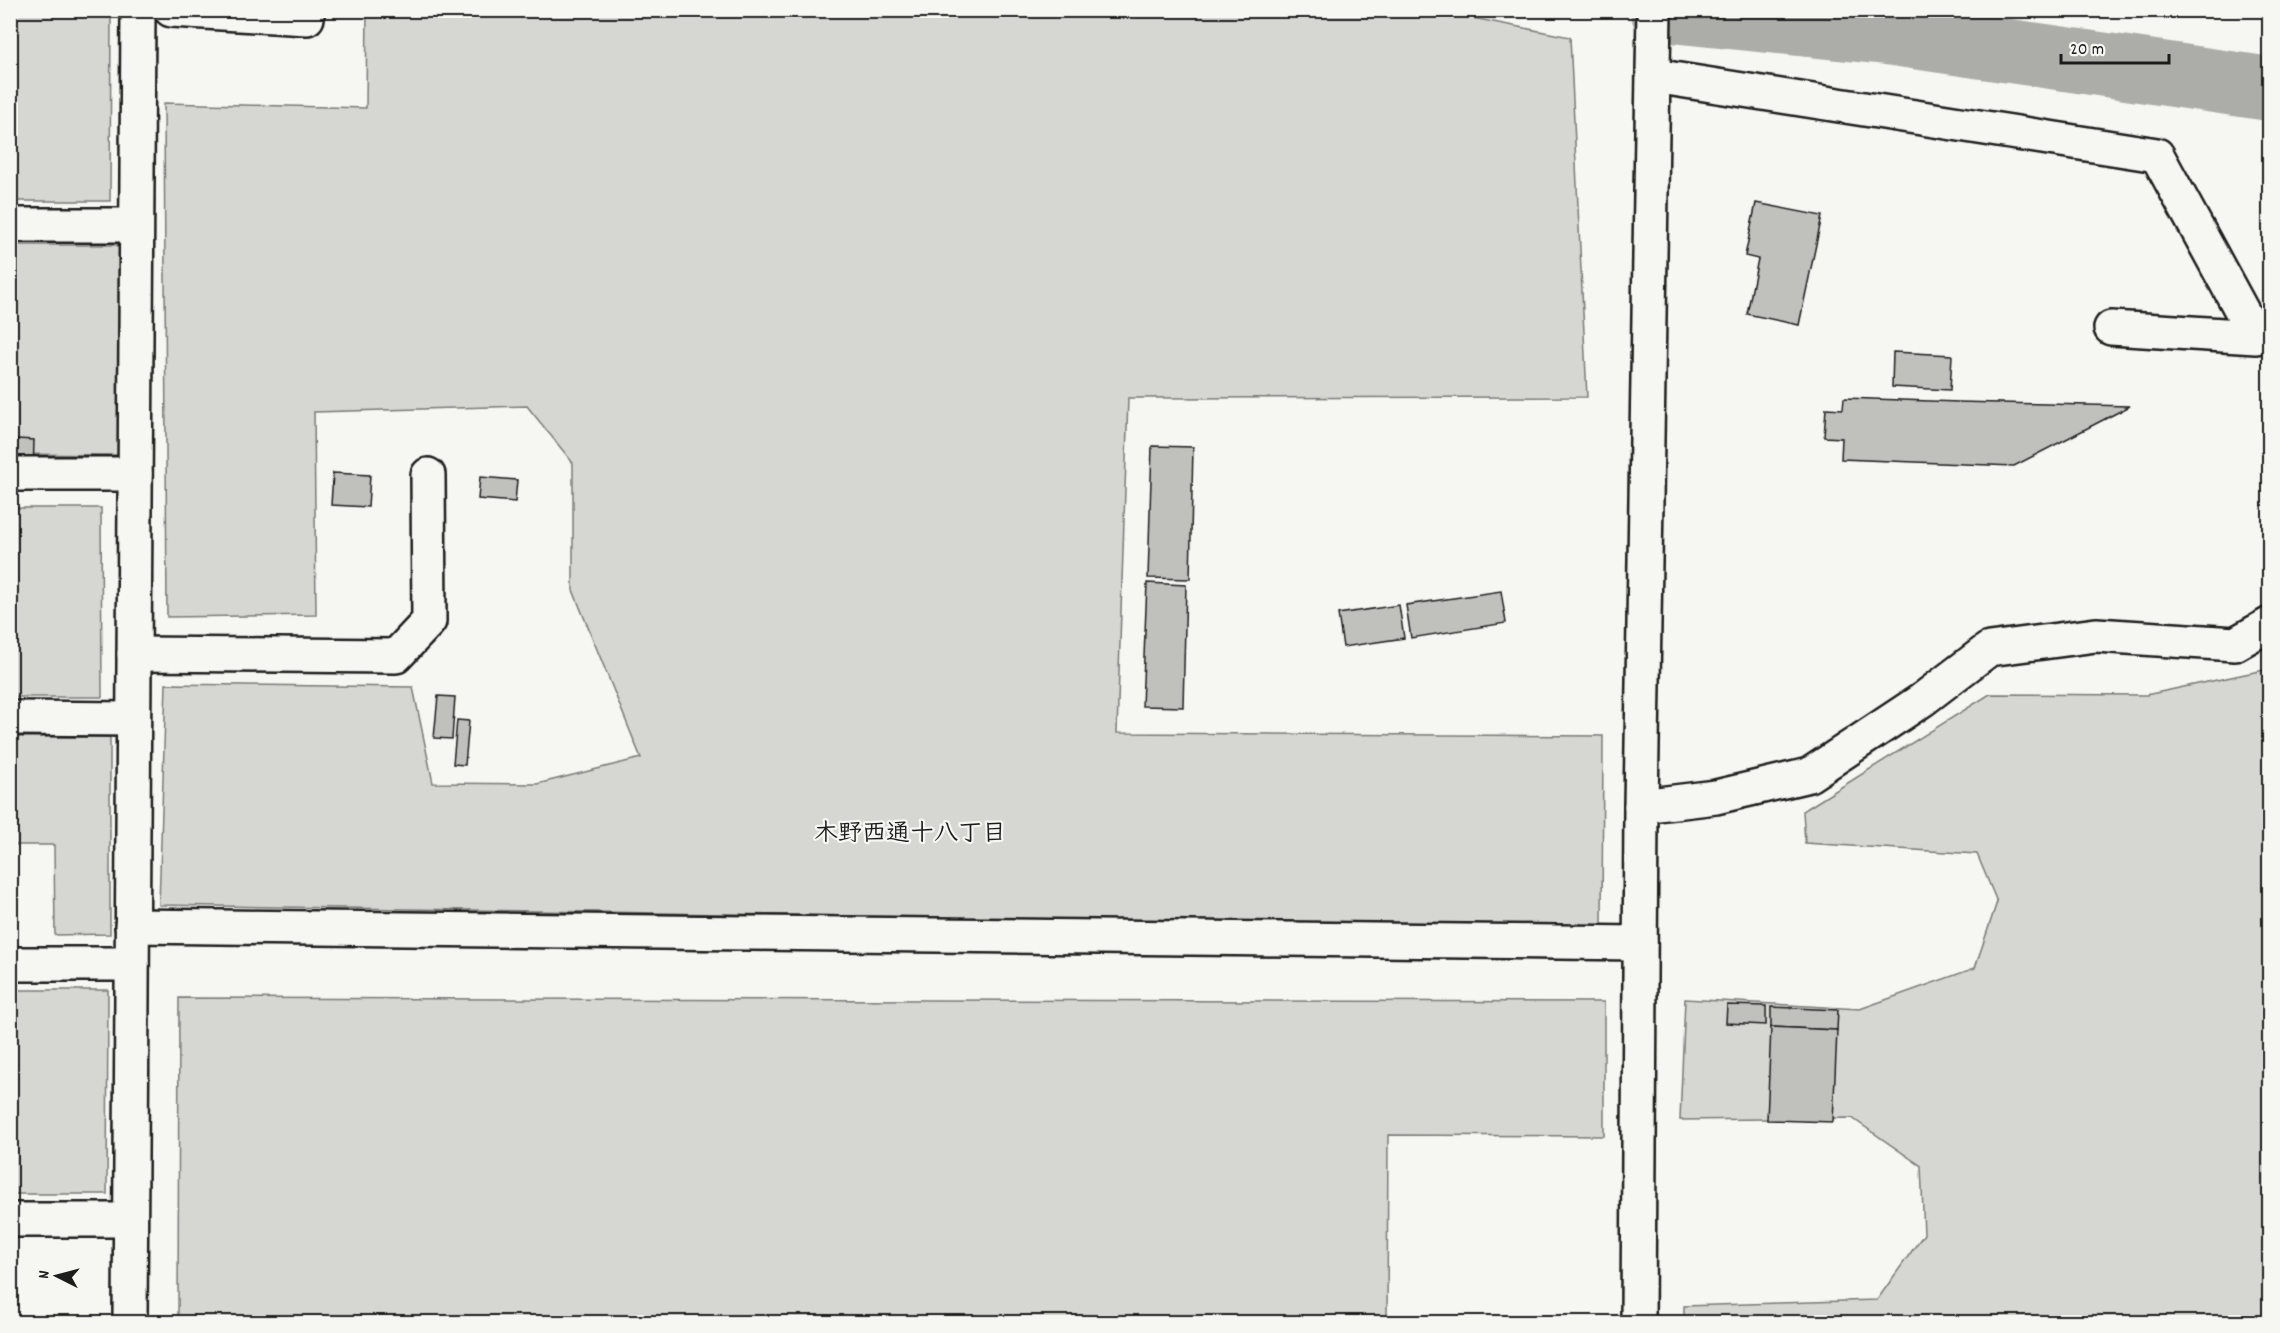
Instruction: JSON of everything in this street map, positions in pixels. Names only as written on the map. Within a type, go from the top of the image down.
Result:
[{"type":"street","points":[[130,1323],[138,10]]},
{"type":"street","points":[[171,10],[307,18]]},
{"type":"street","points":[[1638,1323],[1641,806],[1654,10]]},
{"type":"street","points":[[1654,60],[2157,155],[2263,346]]},
{"type":"street","points":[[10,225],[136,225]]},
{"type":"street","points":[[2110,327],[2263,346]]},
{"type":"street","points":[[10,474],[135,474]]},
{"type":"street","points":[[134,654],[396,656],[429,621],[428,475]]},
{"type":"street","points":[[1641,806],[1716,797],[1809,775],[1922,700],[1989,649],[2096,635],[2235,644],[2270,624]]},
{"type":"street","points":[[10,718],[133,719]]},
{"type":"street","points":[[132,926],[1640,943]]},
{"type":"street","points":[[10,964],[132,963]]},
{"type":"street","points":[[10,1220],[130,1220]]},
{"type":"shaded area","points":[[367,10],[1432,10],[1570,37],[1587,397],[1128,398],[1117,733],[1603,736],[1602,928],[159,905],[166,684],[413,687],[433,783],[537,784],[641,758],[573,590],[573,463],[527,406],[314,412],[316,615],[167,617],[164,103],[366,108]]},
{"type":"shaded area","points":[[11,12],[111,13],[110,201],[11,201]]},
{"type":"shaded area","points":[[11,245],[119,245],[118,455],[11,454]]},
{"type":"shaded area","points":[[11,508],[101,508],[102,697],[11,697]]},
{"type":"shaded area","points":[[2269,669],[2269,1322],[1684,1322],[1684,1306],[1877,1300],[1924,1234],[1921,1166],[1852,1118],[1680,1120],[1685,999],[1860,1009],[1975,968],[1997,902],[1977,854],[1805,843],[1803,811],[1990,694],[2146,695]]},
{"type":"shaded area","points":[[10,737],[110,737],[110,934],[55,935],[54,845],[11,845]]},
{"type":"shaded area","points":[[11,990],[108,990],[107,1194],[11,1194]]},
{"type":"shaded area","points":[[179,998],[1604,1002],[1604,1136],[1388,1135],[1387,1322],[178,1322]]},
{"type":"building","points":[[1756,203],[1822,216],[1799,325],[1747,314],[1758,259],[1745,256]]},
{"type":"building","points":[[1893,352],[1952,355],[1950,390],[1892,387]]},
{"type":"building","points":[[1844,398],[2130,406],[2014,466],[1841,459],[1842,438],[1824,437],[1826,408],[1843,409]]},
{"type":"building","points":[[17,439],[34,440],[33,474],[15,474]]},
{"type":"building","points":[[1152,446],[1193,447],[1190,579],[1148,578]]},
{"type":"building","points":[[333,473],[370,475],[368,507],[331,505]]},
{"type":"building","points":[[480,477],[517,480],[515,502],[478,499]]},
{"type":"building","points":[[1147,583],[1186,585],[1183,707],[1142,706]]},
{"type":"building","points":[[1501,591],[1506,623],[1411,638],[1406,605]]},
{"type":"building","points":[[1399,605],[1404,638],[1343,647],[1338,614]]},
{"type":"building","points":[[438,696],[455,697],[452,739],[434,738]]},
{"type":"building","points":[[457,720],[469,721],[465,765],[453,764]]},
{"type":"building","points":[[1727,1005],[1766,1006],[1766,1025],[1726,1023]]},
{"type":"building","points":[[1771,1007],[1838,1010],[1837,1030],[1771,1027]]},
{"type":"building","points":[[1771,1027],[1837,1030],[1833,1122],[1767,1120]]},
{"type":"waterway","points":[[1662,10],[1887,33],[2270,89]]},
{"type":"district","name":"木野西通十八丁目","points":[[910,835]]}]
